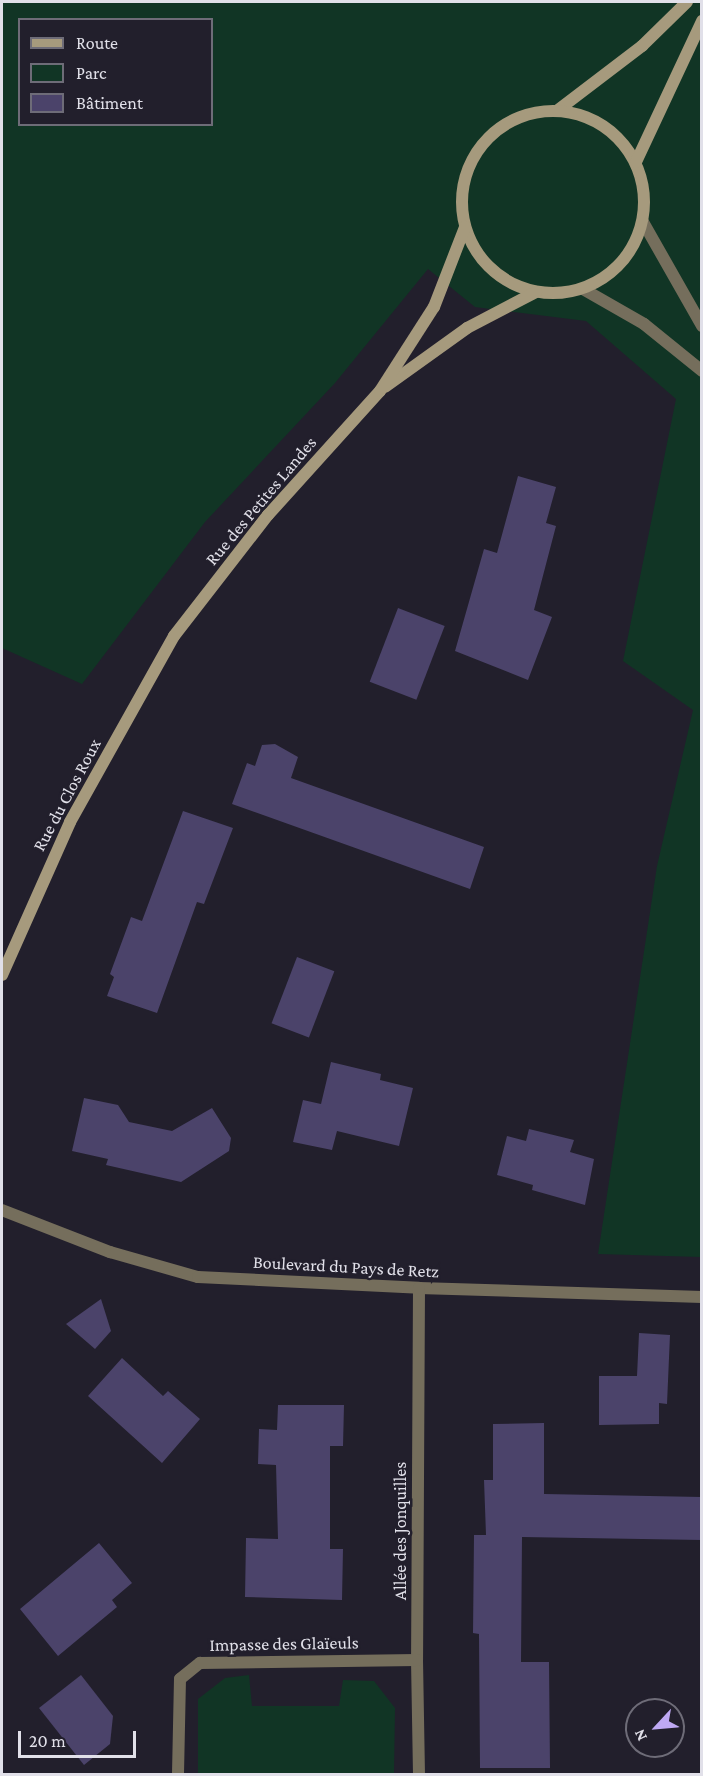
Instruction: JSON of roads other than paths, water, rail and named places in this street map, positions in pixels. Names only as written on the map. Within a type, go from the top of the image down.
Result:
[{"type":"main road","points":[[558,110],[642,46],[687,2]]},
{"type":"main road","points":[[636,162],[702,21]]},
{"type":"main road","points":[[558,110],[582,115],[603,126],[622,142],[636,162],[645,195],[643,222],[631,251],[610,274],[583,289],[560,294],[536,292],[512,284],[491,270],[476,250],[465,227],[461,206],[470,164],[481,145],[496,130],[515,118],[536,112],[558,110]]},
{"type":"main road","name":"Rue des Petites Landes","points":[[174,636],[268,515],[380,391],[434,307],[465,227]]},
{"type":"main road","name":"Rue des Petites Landes","points":[[380,391],[467,328],[536,292]]},
{"type":"main road","name":"Rue du Clos Roux","points":[[2,975],[70,822],[174,636]]},
{"type":"street","points":[[643,222],[702,326]]},
{"type":"street","points":[[583,289],[644,324],[702,371]]},
{"type":"street","name":"Boulevard du Pays de Retz","points":[[2,1210],[110,1252],[198,1277],[419,1288],[702,1297]]},
{"type":"street","name":"Allée des Jonquilles","points":[[419,1288],[417,1660],[419,1774]]},
{"type":"street","name":"Impasse des Glaïeuls","points":[[178,1774],[180,1679],[200,1663],[417,1660]]}]
